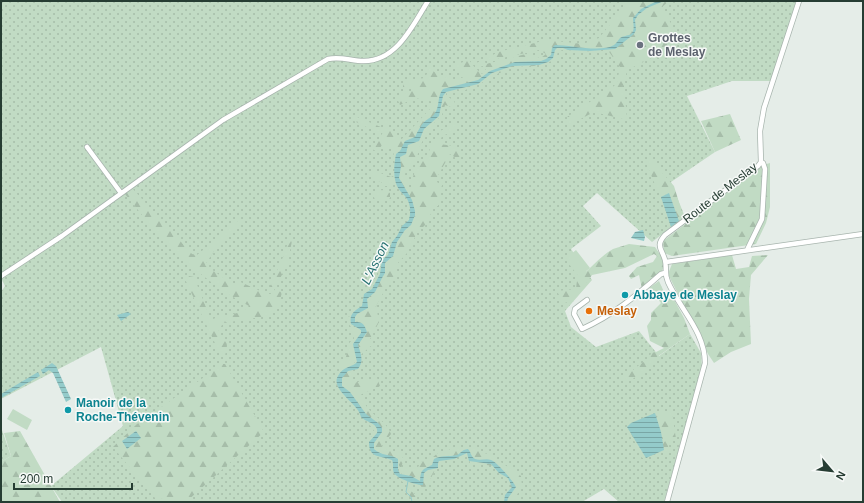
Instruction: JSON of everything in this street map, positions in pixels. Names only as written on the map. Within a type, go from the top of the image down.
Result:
[{"type":"street","points":[[1,276],[62,236],[224,120],[328,59],[336,57],[365,61],[379,58],[393,50],[403,40],[428,1]]},
{"type":"street","name":"Route de Meslay","points":[[666,262],[659,244],[662,238],[758,166],[761,162],[760,131],[764,108],[799,1]]},
{"type":"street","points":[[86,147],[121,193]]},
{"type":"street","points":[[747,250],[762,219],[765,169],[764,163],[761,162]]},
{"type":"street","points":[[667,502],[705,363],[705,358],[701,338],[672,289],[665,273],[666,262],[863,234]]},
{"type":"street","points":[[587,300],[575,309],[574,314],[582,328],[604,319],[665,273]]},
{"type":"green space","points":[[1,1],[798,1],[771,81],[732,81],[687,96],[715,152],[671,182],[685,217],[652,242],[597,193],[583,206],[601,226],[571,249],[592,280],[565,311],[571,327],[596,347],[639,331],[659,356],[690,334],[701,353],[702,368],[664,502],[619,502],[604,489],[582,502],[62,502],[51,486],[123,426],[101,347],[1,399],[1,292],[5,286],[1,278]]},
{"type":"green space","points":[[623,1],[669,1],[662,7],[680,40],[670,49],[627,70],[624,85],[627,120],[594,112],[567,126],[567,117],[614,86],[617,82],[620,67],[607,49],[590,52],[558,51],[556,60],[534,66],[515,67],[492,76],[480,84],[460,93],[458,88],[447,91],[446,95],[455,102],[451,107],[445,105],[442,115],[435,122],[419,147],[417,159],[403,176],[407,180],[407,186],[412,188],[416,169],[424,157],[428,155],[432,142],[441,136],[440,131],[457,123],[452,132],[442,136],[439,144],[454,146],[462,154],[459,160],[450,154],[435,181],[442,185],[438,206],[434,206],[427,223],[417,233],[407,253],[396,265],[395,275],[388,284],[376,306],[379,322],[369,341],[372,345],[359,357],[354,365],[352,375],[353,383],[377,378],[380,386],[360,395],[370,411],[387,426],[391,434],[382,445],[384,448],[391,451],[399,451],[404,460],[401,467],[417,469],[422,460],[432,458],[439,452],[448,451],[451,448],[475,448],[483,453],[489,454],[521,476],[522,488],[515,497],[519,502],[507,502],[511,483],[495,466],[470,463],[469,453],[461,454],[442,462],[434,472],[428,486],[424,487],[413,483],[411,491],[416,495],[415,502],[411,502],[411,498],[407,494],[407,484],[401,481],[401,469],[399,465],[375,451],[370,445],[371,436],[375,432],[347,395],[336,387],[341,368],[340,361],[346,357],[350,342],[354,339],[353,331],[347,320],[349,316],[359,308],[367,292],[376,284],[379,269],[413,216],[406,197],[397,183],[392,182],[391,186],[385,186],[381,182],[373,179],[372,174],[375,171],[391,177],[396,175],[393,149],[385,148],[382,145],[378,151],[373,150],[383,132],[375,131],[354,121],[357,117],[383,128],[385,124],[383,122],[385,117],[391,120],[386,128],[396,132],[400,141],[430,109],[434,102],[415,98],[400,105],[396,96],[415,90],[403,87],[403,81],[425,78],[430,67],[440,78],[452,76],[452,81],[467,76],[452,66],[469,60],[482,74],[486,69],[483,66],[478,67],[476,63],[484,60],[486,64],[526,54],[541,58],[546,54],[539,50],[488,61],[486,59],[498,52],[547,40],[583,44],[599,38],[626,5]]},
{"type":"green space","points":[[730,114],[741,140],[715,152],[701,121]]},
{"type":"green space","points":[[650,159],[674,186],[684,219],[675,226],[666,195],[658,192],[647,165]]},
{"type":"green space","points":[[770,163],[770,207],[766,223],[756,244],[672,256],[664,253],[663,241],[763,165]]},
{"type":"green space","points":[[132,188],[192,254],[197,255],[240,219],[243,223],[214,251],[205,265],[234,285],[238,281],[267,294],[271,294],[269,289],[289,240],[292,241],[287,265],[274,290],[282,292],[278,308],[266,316],[223,323],[218,332],[227,343],[225,356],[221,356],[183,275],[194,277],[211,320],[241,312],[249,306],[221,290],[201,274],[192,271],[190,264],[169,248],[125,194]]},
{"type":"green space","points":[[382,190],[390,193],[390,198],[388,200],[375,200],[373,194]]},
{"type":"green space","points":[[629,244],[655,247],[665,262],[661,274],[642,289],[639,275],[631,279],[629,276],[637,267],[653,262],[657,256],[654,254],[625,268],[592,275],[576,297],[563,303],[557,291],[576,289],[577,280],[603,256],[613,249]]},
{"type":"green space","points":[[576,250],[590,268],[579,277],[565,259]]},
{"type":"green space","points":[[732,255],[736,269],[749,267],[752,256],[768,255],[751,275],[749,299],[751,344],[731,352],[714,363],[668,274],[672,264]]},
{"type":"green space","points":[[659,281],[665,294],[671,294],[684,318],[690,334],[657,357],[652,365],[641,374],[627,382],[624,377],[649,359],[651,353],[664,348],[650,341],[647,326],[651,320],[651,313],[661,303],[649,288]]},
{"type":"green space","points":[[225,364],[264,432],[186,502],[155,498],[113,447],[137,424]]},
{"type":"green space","points":[[13,409],[32,420],[27,430],[7,419]]},
{"type":"green space","points":[[664,411],[672,413],[676,439],[669,444],[667,451],[642,458],[625,420],[634,420],[655,449],[665,441],[659,431],[656,416]]},
{"type":"green space","points":[[1,427],[11,456],[1,462]]},
{"type":"green space","points":[[20,431],[60,502],[1,502],[1,462],[11,456],[4,433]]},
{"type":"water","points":[[657,1],[664,1],[647,8],[638,15],[635,20],[636,30],[634,34],[615,49],[590,51],[557,48],[553,58],[548,62],[539,65],[512,66],[492,73],[478,84],[446,92],[443,96],[439,116],[424,129],[419,141],[408,145],[406,154],[400,157],[401,166],[399,178],[412,200],[415,215],[411,225],[405,230],[397,242],[393,256],[385,263],[385,273],[375,292],[367,299],[368,308],[357,314],[355,317],[355,322],[360,322],[363,324],[367,332],[358,345],[361,357],[360,366],[358,369],[348,371],[342,378],[342,386],[350,392],[366,414],[382,428],[382,432],[374,443],[374,449],[380,453],[398,459],[398,470],[400,474],[411,476],[420,481],[422,472],[424,469],[432,465],[434,459],[457,455],[463,450],[468,449],[475,459],[489,459],[497,464],[516,487],[508,498],[507,502],[504,502],[505,495],[512,487],[508,478],[499,473],[491,464],[469,461],[467,453],[454,459],[439,461],[438,468],[428,470],[424,473],[423,485],[412,483],[399,477],[394,473],[392,460],[376,456],[369,447],[369,442],[377,433],[376,427],[361,417],[358,410],[337,385],[338,376],[340,373],[345,368],[357,362],[353,344],[361,333],[361,330],[351,324],[351,315],[362,306],[364,294],[372,289],[380,274],[382,260],[388,255],[392,242],[402,226],[409,220],[410,211],[408,202],[398,187],[394,175],[396,154],[400,151],[405,141],[415,137],[424,122],[433,116],[437,110],[440,95],[443,89],[478,80],[490,71],[515,62],[541,61],[551,55],[552,48],[555,45],[594,49],[614,45],[620,38],[633,32],[633,18],[641,9]]},
{"type":"water","points":[[669,193],[679,221],[671,227],[661,197]]},
{"type":"water","points":[[643,230],[645,237],[644,241],[631,238],[635,232]]},
{"type":"water","points":[[128,312],[131,314],[121,321],[117,315]]},
{"type":"water","points":[[52,363],[56,366],[71,399],[66,402],[53,373],[49,370],[43,374],[41,370]]},
{"type":"water","points":[[38,372],[40,376],[1,398],[1,394]]},
{"type":"water","points":[[655,413],[661,432],[664,450],[646,458],[627,427],[631,423]]},
{"type":"water","points":[[136,431],[141,438],[127,449],[122,441]]},
{"type":"waterway","points":[[408,481],[406,492],[411,497],[412,502]]},
{"type":"place","name":"Grottes de Meslay","points":[[640,45]]},
{"type":"place","name":"Abbaye de Meslay","points":[[625,295]]},
{"type":"place","name":"Meslay","points":[[589,311]]},
{"type":"place","name":"Manoir de la Roche-Thévenin","points":[[68,410]]},
{"type":"water label","name":"L'Asson","points":[[375,263]]}]
